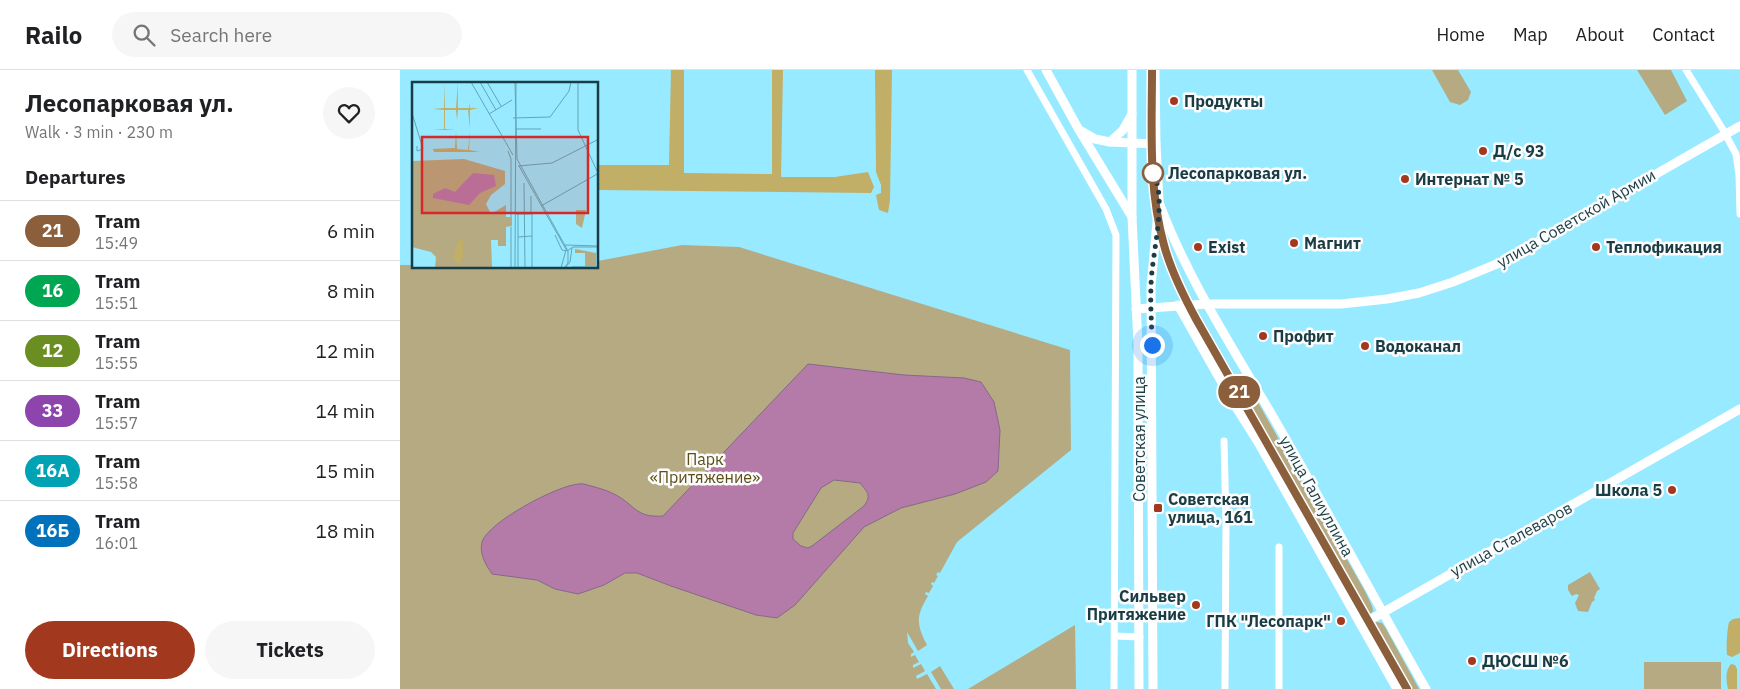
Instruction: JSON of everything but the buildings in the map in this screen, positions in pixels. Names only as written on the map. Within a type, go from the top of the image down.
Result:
[{"type":"main road","points":[[1046,70],[1079,130],[1132,217]]},
{"type":"main road","name":"Советская улица","points":[[1132,70],[1132,217],[1138,344],[1139,689]]},
{"type":"main road","name":"Советская улица","points":[[1153,689],[1151,286],[1159,201],[1156,144],[1156,70]]},
{"type":"main road","points":[[1110,142],[1123,130],[1132,114]]},
{"type":"main road","name":"улица Советской Армии","points":[[1136,309],[1207,304],[1346,303],[1411,294],[1453,282],[1504,261],[1740,126]]},
{"type":"main road","points":[[1079,130],[1095,139],[1110,142],[1156,144]]},
{"type":"main road","name":"Советская улица","points":[[1159,201],[1169,230],[1207,304]]},
{"type":"main road","name":"улица Галиуллина","points":[[1207,304],[1426,689]]},
{"type":"main road","name":"улица Галиуллина","points":[[1178,305],[1397,689]]},
{"type":"main road","name":"улица Сталеваров","points":[[1361,625],[1740,409]]},
{"type":"main road","points":[[1140,637],[1154,637]]},
{"type":"street","points":[[1027,70],[1106,209],[1116,235],[1114,689]]},
{"type":"street","points":[[1686,70],[1733,148],[1737,159],[1740,214]]},
{"type":"street","points":[[1224,441],[1226,522],[1225,689]]},
{"type":"street","points":[[1279,546],[1280,689]]},
{"type":"street","points":[[1115,636],[1140,637]]},
{"type":"green space","points":[[1432,70],[1458,70],[1471,92],[1468,100],[1460,105],[1450,102]]},
{"type":"green space","points":[[1637,70],[1671,70],[1687,101],[1665,115]]},
{"type":"green space","name":"Парк «Притяжение»","points":[[682,245],[739,247],[1070,350],[1071,450],[957,542],[940,573],[938,572],[936,575],[938,576],[934,583],[932,582],[933,586],[929,593],[926,592],[925,594],[928,596],[921,609],[919,626],[927,645],[918,651],[907,632],[908,643],[914,652],[911,654],[911,657],[915,655],[919,662],[913,665],[913,668],[921,664],[925,671],[916,676],[917,679],[927,674],[936,689],[400,689],[400,265],[412,265],[412,269],[599,269],[599,261]]},
{"type":"green space","points":[[1256,399],[1366,593],[1373,611],[1367,617],[1247,404]]},
{"type":"green space","points":[[1590,572],[1600,589],[1597,591],[1595,600],[1592,602],[1588,612],[1578,611],[1575,603],[1579,595],[1572,596],[1568,590],[1568,585]]},
{"type":"green space","points":[[1372,623],[1382,623],[1385,627],[1419,689],[1407,689],[1371,626]]},
{"type":"green space","points":[[1075,625],[1076,689],[968,689]]},
{"type":"green space","points":[[1644,662],[1721,662],[1721,689],[1644,689]]},
{"type":"green space","points":[[940,666],[954,689],[941,689],[931,672]]},
{"type":"shaded area","points":[[671,70],[684,70],[684,173],[772,174],[772,70],[783,70],[781,177],[835,177],[868,172],[874,187],[871,193],[599,190],[599,165],[669,165]]},
{"type":"shaded area","points":[[875,70],[892,70],[890,200],[888,213],[879,210],[876,195],[881,193],[881,185],[876,172]]},
{"type":"shaded area","points":[[808,364],[904,375],[964,378],[981,382],[994,402],[1000,430],[998,471],[986,482],[955,494],[901,508],[864,527],[795,605],[777,618],[756,615],[637,573],[625,573],[604,585],[578,594],[555,589],[537,580],[492,574],[482,555],[482,542],[487,534],[497,525],[525,506],[569,486],[582,484],[601,489],[623,499],[642,513],[663,516]],"holes":[[[834,480],[860,483],[868,496],[864,506],[808,548],[801,546],[793,539],[793,533],[821,488]]]},
{"type":"shaded area","points":[[1740,618],[1740,653],[1732,657],[1727,655],[1728,625],[1733,619]]},
{"type":"shaded area","points":[[1731,664],[1735,665],[1737,669],[1737,689],[1728,689],[1726,676]]},
{"type":"tram line","points":[[1150,70],[1149,143],[1152,198],[1162,243],[1181,295],[1404,689]]},
{"type":"tram line","name":"21","points":[[1152,70],[1153,185],[1157,216],[1164,246],[1174,275],[1196,319],[1407,689]]},
{"type":"place","name":"Продукты","points":[[1174,101]]},
{"type":"place","name":"Д/с 93","points":[[1483,151]]},
{"type":"place","name":"Лесопарковая ул.","points":[[1153,173]]},
{"type":"place","name":"Интернат № 5","points":[[1405,179]]},
{"type":"place","name":"Магнит","points":[[1294,243]]},
{"type":"place","name":"Exist","points":[[1198,247]]},
{"type":"place","name":"Теплофикация","points":[[1596,247]]},
{"type":"place","name":"Профит","points":[[1263,336]]},
{"type":"place","name":"Водоканал","points":[[1365,346]]},
{"type":"place","name":"Школа 5","points":[[1672,490]]},
{"type":"place","name":"Советская улица, 161","points":[[1158,508]]},
{"type":"place","name":"Сильвер Притяжение","points":[[1196,605]]},
{"type":"place","name":"ГПК \"Лесопарк\"","points":[[1341,621]]},
{"type":"place","name":"ДЮСШ №6","points":[[1472,661]]},
{"type":"route","points":[[1152,345],[1151,286],[1159,201],[1158,182],[1153,173]]}]
